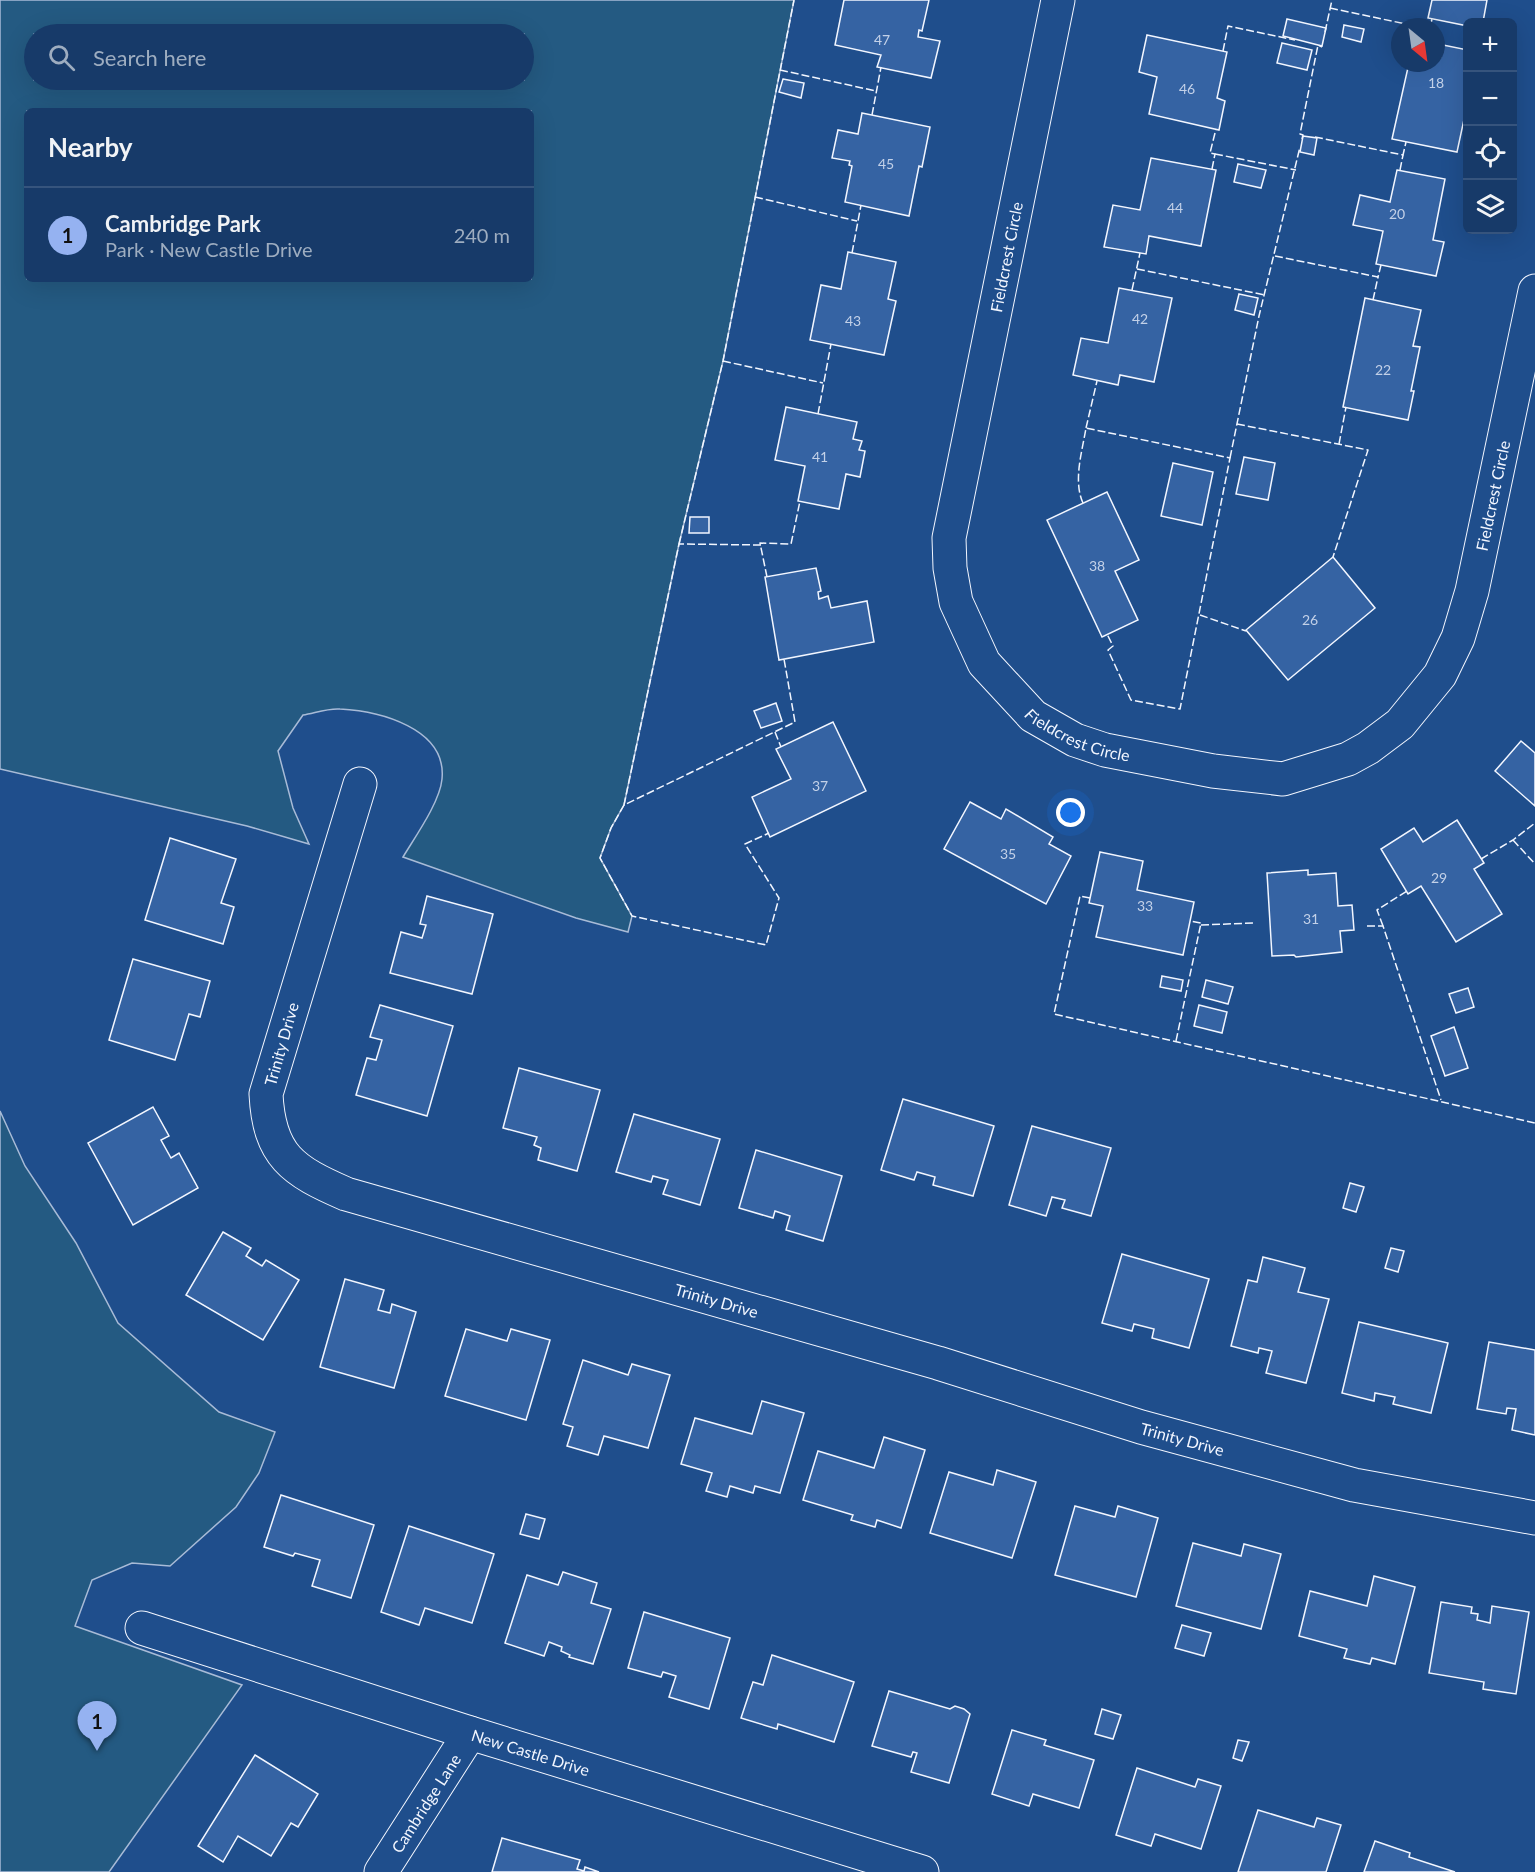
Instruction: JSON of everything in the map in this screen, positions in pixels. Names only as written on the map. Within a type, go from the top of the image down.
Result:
[{"type":"street","name":"Fieldcrest Circle","points":[[1058,0],[949,538],[950,568],[956,602],[984,663],[1033,716],[1047,726],[1075,740],[1105,750],[1213,771],[1283,779],[1348,759],[1368,748],[1400,724],[1440,675],[1458,638],[1472,591],[1535,291]]},
{"type":"street","name":"Trinity Drive","points":[[360,784],[266,1094],[267,1119],[280,1149],[293,1166],[312,1179],[346,1194],[938,1363],[1141,1427],[1354,1485],[1535,1518]]},
{"type":"street","name":"New Castle Drive","points":[[142,1628],[470,1733],[921,1872]]},
{"type":"street","name":"Cambridge Lane","points":[[381,1872],[470,1733]]},
{"type":"shaded area","points":[[0,0],[794,0],[723,361],[679,544],[624,805],[611,828],[600,858],[632,916],[628,932],[576,918],[403,857],[437,798],[442,779],[441,761],[434,747],[422,735],[391,719],[356,710],[335,709],[303,715],[278,751],[293,808],[309,844],[247,826],[0,769]]},
{"type":"shaded area","points":[[0,1111],[25,1166],[76,1243],[118,1323],[219,1412],[275,1432],[259,1473],[236,1507],[170,1566],[132,1563],[92,1580],[75,1626],[242,1685],[109,1872],[0,1872]]},
{"type":"building","points":[[844,0],[929,0],[922,31],[919,30],[918,37],[940,41],[931,78],[877,67],[881,55],[835,45]]},
{"type":"building","points":[[1432,0],[1487,0],[1484,18],[1463,18],[1463,25],[1445,21],[1445,18],[1428,18]]},
{"type":"building","points":[[1287,19],[1326,28],[1322,46],[1283,36]]},
{"type":"building","points":[[1344,25],[1364,29],[1361,42],[1342,37]]},
{"type":"building","points":[[1147,35],[1227,52],[1217,98],[1225,101],[1219,130],[1149,114],[1157,77],[1139,72]]},
{"type":"building","points":[[1282,43],[1312,50],[1307,70],[1277,63]]},
{"type":"building","points":[[1445,45],[1463,49],[1463,124],[1457,152],[1392,139],[1407,72],[1445,72]]},
{"type":"building","points":[[783,79],[804,83],[801,98],[779,92]]},
{"type":"building","points":[[862,113],[930,127],[909,216],[845,202],[852,166],[849,165],[850,161],[832,158],[838,130],[858,134]]},
{"type":"building","points":[[1303,136],[1317,138],[1314,155],[1300,152]]},
{"type":"building","points":[[1151,158],[1216,170],[1201,246],[1149,236],[1146,254],[1104,247],[1113,205],[1140,210]]},
{"type":"building","points":[[1238,164],[1266,170],[1261,188],[1234,182]]},
{"type":"building","points":[[1397,170],[1445,179],[1433,240],[1444,242],[1436,276],[1376,264],[1383,231],[1353,225],[1360,195],[1390,202]]},
{"type":"building","points":[[848,252],[896,262],[888,299],[896,301],[884,355],[810,340],[821,285],[841,289]]},
{"type":"building","points":[[1119,288],[1172,298],[1154,382],[1120,375],[1118,385],[1073,375],[1081,338],[1108,343]]},
{"type":"building","points":[[1239,294],[1258,298],[1254,315],[1235,310]]},
{"type":"building","points":[[1365,298],[1421,310],[1413,346],[1420,347],[1408,420],[1343,407]]},
{"type":"building","points":[[786,407],[857,422],[853,439],[862,441],[859,450],[865,451],[860,477],[846,474],[839,509],[798,501],[805,466],[775,460]]},
{"type":"building","points":[[1244,457],[1275,463],[1268,500],[1236,494]]},
{"type":"building","points":[[1173,463],[1213,472],[1202,525],[1161,516]]},
{"type":"building","points":[[1107,492],[1139,560],[1115,571],[1138,620],[1102,637],[1047,520]]},
{"type":"building","points":[[690,517],[709,517],[709,533],[689,533]]},
{"type":"building","points":[[1333,557],[1375,608],[1288,680],[1246,630]]},
{"type":"building","points":[[816,568],[821,591],[818,592],[819,599],[828,596],[831,608],[867,601],[874,642],[779,660],[765,577]]},
{"type":"building","points":[[776,703],[782,721],[761,728],[754,711]]},
{"type":"building","points":[[833,722],[866,791],[770,837],[752,797],[791,779],[776,749]]},
{"type":"building","points":[[1521,741],[1535,753],[1535,806],[1495,771]]},
{"type":"building","points":[[970,802],[1001,819],[1006,809],[1053,837],[1049,844],[1071,856],[1046,904],[944,849]]},
{"type":"building","points":[[1457,820],[1484,863],[1474,869],[1502,914],[1456,942],[1421,886],[1408,894],[1381,849],[1414,828],[1423,842]]},
{"type":"building","points":[[170,838],[236,859],[221,903],[234,907],[223,944],[145,920]]},
{"type":"building","points":[[1100,852],[1143,861],[1137,890],[1194,902],[1183,955],[1096,937],[1103,906],[1089,903]]},
{"type":"building","points":[[1308,870],[1308,875],[1336,873],[1338,906],[1352,905],[1354,930],[1340,931],[1342,952],[1296,957],[1294,955],[1272,956],[1267,873]]},
{"type":"building","points":[[427,896],[493,914],[472,994],[390,973],[401,932],[422,938],[426,925],[420,924]]},
{"type":"building","points":[[133,959],[210,981],[200,1017],[189,1014],[175,1060],[109,1040]]},
{"type":"building","points":[[1162,976],[1183,980],[1181,991],[1160,987]]},
{"type":"building","points":[[1206,980],[1233,987],[1228,1004],[1202,997]]},
{"type":"building","points":[[1468,988],[1474,1007],[1456,1013],[1449,994]]},
{"type":"building","points":[[380,1005],[453,1026],[427,1116],[356,1095],[367,1058],[376,1060],[382,1040],[370,1037]]},
{"type":"building","points":[[1199,1005],[1227,1012],[1222,1033],[1194,1026]]},
{"type":"building","points":[[1454,1027],[1468,1068],[1445,1076],[1431,1036]]},
{"type":"building","points":[[519,1068],[600,1090],[577,1171],[538,1160],[541,1148],[534,1145],[537,1137],[503,1128]]},
{"type":"building","points":[[903,1099],[994,1126],[973,1196],[933,1185],[935,1177],[917,1172],[914,1180],[881,1170]]},
{"type":"building","points":[[153,1107],[169,1136],[161,1140],[171,1158],[179,1153],[198,1188],[133,1225],[88,1143]]},
{"type":"building","points":[[634,1114],[720,1139],[700,1205],[663,1194],[668,1180],[653,1176],[651,1182],[616,1172]]},
{"type":"building","points":[[1032,1126],[1111,1148],[1091,1216],[1062,1208],[1065,1200],[1052,1197],[1046,1216],[1009,1205]]},
{"type":"building","points":[[756,1150],[842,1176],[823,1241],[786,1230],[790,1216],[775,1211],[773,1218],[739,1208]]},
{"type":"building","points":[[1350,1183],[1364,1187],[1356,1212],[1343,1208]]},
{"type":"building","points":[[223,1232],[251,1248],[246,1256],[262,1266],[266,1260],[299,1280],[263,1340],[186,1295]]},
{"type":"building","points":[[1391,1248],[1404,1251],[1398,1272],[1385,1268]]},
{"type":"building","points":[[1122,1254],[1209,1279],[1189,1348],[1152,1338],[1154,1329],[1134,1324],[1132,1331],[1102,1323]]},
{"type":"building","points":[[1263,1257],[1305,1268],[1298,1292],[1329,1299],[1306,1383],[1266,1373],[1272,1351],[1259,1348],[1258,1353],[1231,1346],[1248,1280],[1257,1282]]},
{"type":"building","points":[[345,1279],[384,1290],[378,1310],[390,1313],[392,1304],[416,1312],[394,1388],[320,1367]]},
{"type":"building","points":[[1359,1322],[1448,1343],[1431,1413],[1393,1404],[1395,1397],[1375,1393],[1374,1401],[1342,1393]]},
{"type":"building","points":[[466,1329],[507,1341],[511,1329],[550,1340],[526,1420],[445,1396]]},
{"type":"building","points":[[1489,1342],[1535,1350],[1535,1435],[1512,1430],[1516,1409],[1507,1408],[1506,1414],[1477,1409]]},
{"type":"building","points":[[583,1360],[628,1375],[632,1364],[670,1375],[648,1448],[604,1436],[598,1455],[567,1446],[573,1427],[563,1424]]},
{"type":"building","points":[[762,1401],[804,1413],[780,1493],[755,1486],[753,1493],[730,1486],[727,1497],[706,1491],[712,1473],[681,1464],[695,1418],[752,1434]]},
{"type":"building","points":[[884,1437],[925,1450],[901,1528],[877,1520],[875,1527],[851,1520],[853,1515],[803,1500],[818,1451],[874,1468]]},
{"type":"building","points":[[997,1470],[1036,1482],[1012,1558],[930,1533],[949,1472],[993,1485]]},
{"type":"building","points":[[281,1495],[374,1525],[351,1598],[312,1586],[320,1560],[295,1553],[293,1556],[264,1547]]},
{"type":"building","points":[[1075,1506],[1115,1517],[1118,1506],[1158,1518],[1136,1597],[1055,1575]]},
{"type":"building","points":[[526,1514],[545,1519],[539,1539],[520,1534]]},
{"type":"building","points":[[409,1526],[494,1554],[472,1623],[425,1608],[419,1625],[381,1612]]},
{"type":"building","points":[[1193,1543],[1241,1556],[1244,1544],[1281,1554],[1261,1629],[1176,1606]]},
{"type":"building","points":[[563,1572],[597,1583],[591,1603],[611,1609],[593,1664],[569,1657],[570,1655],[561,1651],[562,1647],[549,1642],[544,1656],[505,1643],[527,1575],[558,1585]]},
{"type":"building","points":[[1374,1576],[1415,1587],[1395,1664],[1372,1658],[1370,1664],[1344,1658],[1347,1649],[1299,1636],[1310,1591],[1367,1606]]},
{"type":"building","points":[[1441,1602],[1472,1607],[1471,1613],[1478,1614],[1477,1620],[1490,1623],[1492,1606],[1529,1612],[1516,1694],[1483,1689],[1484,1682],[1429,1673]]},
{"type":"building","points":[[644,1612],[730,1638],[709,1709],[669,1697],[676,1676],[663,1672],[661,1677],[628,1668]]},
{"type":"building","points":[[1182,1625],[1211,1633],[1204,1656],[1175,1648]]},
{"type":"building","points":[[772,1655],[854,1682],[834,1742],[778,1724],[777,1729],[741,1718],[753,1682],[763,1685]]},
{"type":"building","points":[[889,1691],[950,1709],[955,1706],[970,1714],[949,1783],[911,1772],[917,1753],[913,1752],[911,1757],[872,1746]]},
{"type":"building","points":[[1102,1709],[1121,1715],[1113,1739],[1095,1734]]},
{"type":"building","points":[[1012,1730],[1046,1740],[1044,1745],[1094,1760],[1079,1808],[1033,1794],[1029,1806],[992,1794]]},
{"type":"building","points":[[1238,1740],[1249,1742],[1242,1761],[1233,1758]]},
{"type":"building","points":[[255,1755],[318,1794],[298,1827],[291,1823],[271,1856],[238,1836],[223,1862],[198,1846]]},
{"type":"building","points":[[1137,1768],[1195,1787],[1198,1779],[1221,1786],[1201,1849],[1155,1834],[1151,1846],[1116,1835]]},
{"type":"building","points":[[1258,1810],[1314,1827],[1317,1818],[1341,1825],[1326,1872],[1238,1872]]},
{"type":"building","points":[[502,1838],[580,1860],[577,1869],[584,1871],[585,1867],[599,1872],[492,1872]]},
{"type":"building","points":[[1375,1841],[1410,1853],[1409,1857],[1455,1872],[1364,1872]]},
{"type":"fence","points":[[679,544],[723,361],[794,0]]},
{"type":"fence","points":[[1325,32],[1332,0]]},
{"type":"fence","points":[[1330,8],[1391,21]]},
{"type":"fence","points":[[1223,51],[1228,26],[1295,40]]},
{"type":"fence","points":[[1302,139],[1303,135],[1300,134],[1318,45],[1322,47]]},
{"type":"fence","points":[[872,115],[881,67]]},
{"type":"fence","points":[[780,70],[876,91]]},
{"type":"fence","points":[[1212,169],[1215,154],[1210,153],[1216,129]]},
{"type":"fence","points":[[1315,137],[1403,155],[1406,142]]},
{"type":"fence","points":[[1230,458],[1259,316],[1300,147]]},
{"type":"fence","points":[[1215,154],[1296,170]]},
{"type":"fence","points":[[1400,170],[1403,155]]},
{"type":"fence","points":[[755,197],[857,221]]},
{"type":"fence","points":[[852,253],[861,205]]},
{"type":"fence","points":[[1132,290],[1140,253]]},
{"type":"fence","points":[[1275,256],[1378,277],[1381,265]]},
{"type":"fence","points":[[1137,269],[1265,295]]},
{"type":"fence","points":[[1373,300],[1378,277]]},
{"type":"fence","points":[[818,414],[831,344]]},
{"type":"fence","points":[[723,361],[823,383]]},
{"type":"fence","points":[[1086,428],[1097,381]]},
{"type":"fence","points":[[1339,444],[1346,407]]},
{"type":"fence","points":[[1237,424],[1368,450],[1333,557]]},
{"type":"fence","points":[[1083,503],[1078,476],[1086,428],[1230,458],[1180,709],[1131,700],[1108,650],[1113,646],[1107,634]]},
{"type":"fence","points":[[767,577],[760,543],[791,544],[800,501]]},
{"type":"fence","points":[[761,545],[679,544],[624,805],[795,722],[784,659]]},
{"type":"fence","points":[[1200,615],[1246,631]]},
{"type":"fence","points":[[775,732],[781,747]]},
{"type":"fence","points":[[624,805],[611,828],[600,858],[632,916],[766,945],[779,898],[745,844],[769,833]]},
{"type":"fence","points":[[1481,859],[1513,840],[1535,823]]},
{"type":"fence","points":[[1513,840],[1535,864]]},
{"type":"fence","points":[[1383,926],[1377,910],[1407,891]]},
{"type":"fence","points":[[1090,898],[1080,896],[1054,1014],[1535,1123]]},
{"type":"fence","points":[[1176,1041],[1201,923],[1190,921]]},
{"type":"fence","points":[[1201,925],[1254,923]]},
{"type":"fence","points":[[1367,926],[1383,926],[1441,1100]]},
{"type":"place","name":"Cambridge Park","points":[[97,1751]]}]
